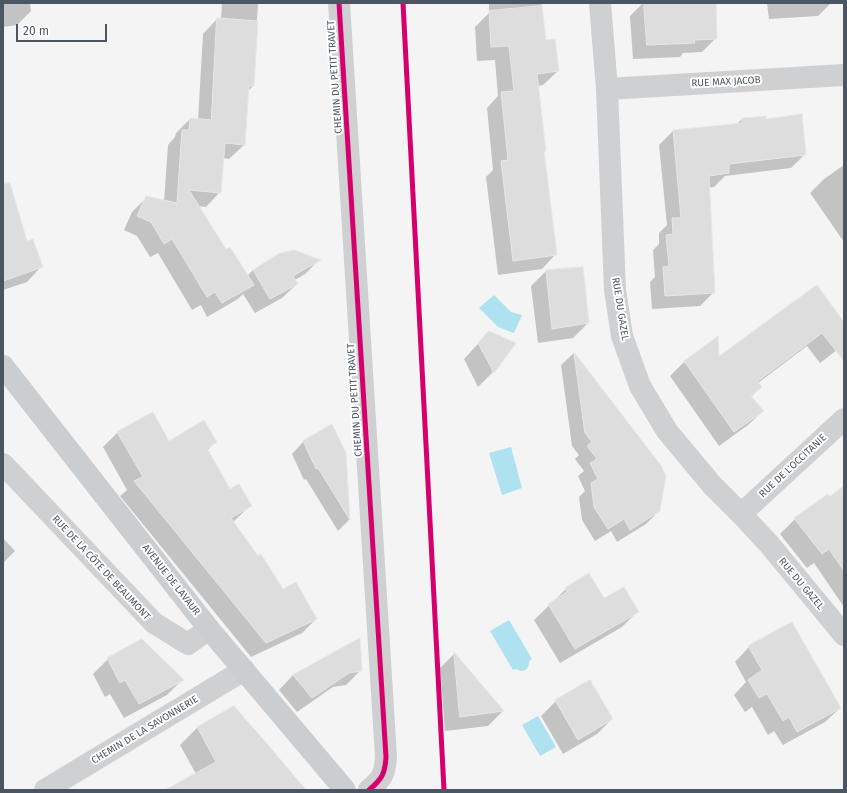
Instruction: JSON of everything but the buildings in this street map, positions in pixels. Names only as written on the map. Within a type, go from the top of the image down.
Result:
[{"type":"main road","name":"AVENUE DE LAVAUR","points":[[3,366],[209,629],[345,790]]},
{"type":"street","name":"CHEMIN DU PETIT TRAVET","points":[[339,3],[386,757],[382,777],[369,790]]},
{"type":"street","name":"RUE DU GAZEL","points":[[600,3],[607,90],[615,290],[622,336],[640,386],[667,431],[712,485],[769,544],[844,635]]},
{"type":"street","name":"RUE MAX JACOB","points":[[607,90],[844,75]]},
{"type":"street","name":"RUE DE L'OCCITANIE","points":[[741,514],[844,418]]},
{"type":"street","name":"RUE DE LA CÔTE DE BEAUMONT","points":[[3,464],[154,623],[188,644],[209,629]]},
{"type":"street","name":"CHEMIN DE LA SAVONNERIE","points":[[45,790],[244,670]]},
{"type":"water","points":[[494,295],[511,312],[522,315],[514,333],[498,327],[479,308]]},
{"type":"water","points":[[511,447],[522,488],[502,495],[489,453]]},
{"type":"water","points":[[509,620],[532,659],[529,661],[527,669],[524,671],[516,669],[513,670],[490,631]]},
{"type":"water","points":[[538,716],[556,747],[540,756],[522,725]]},
{"type":"cycle path","points":[[339,3],[386,757],[385,768],[382,776],[369,790]]},
{"type":"cycle path","points":[[403,3],[444,790]]}]
